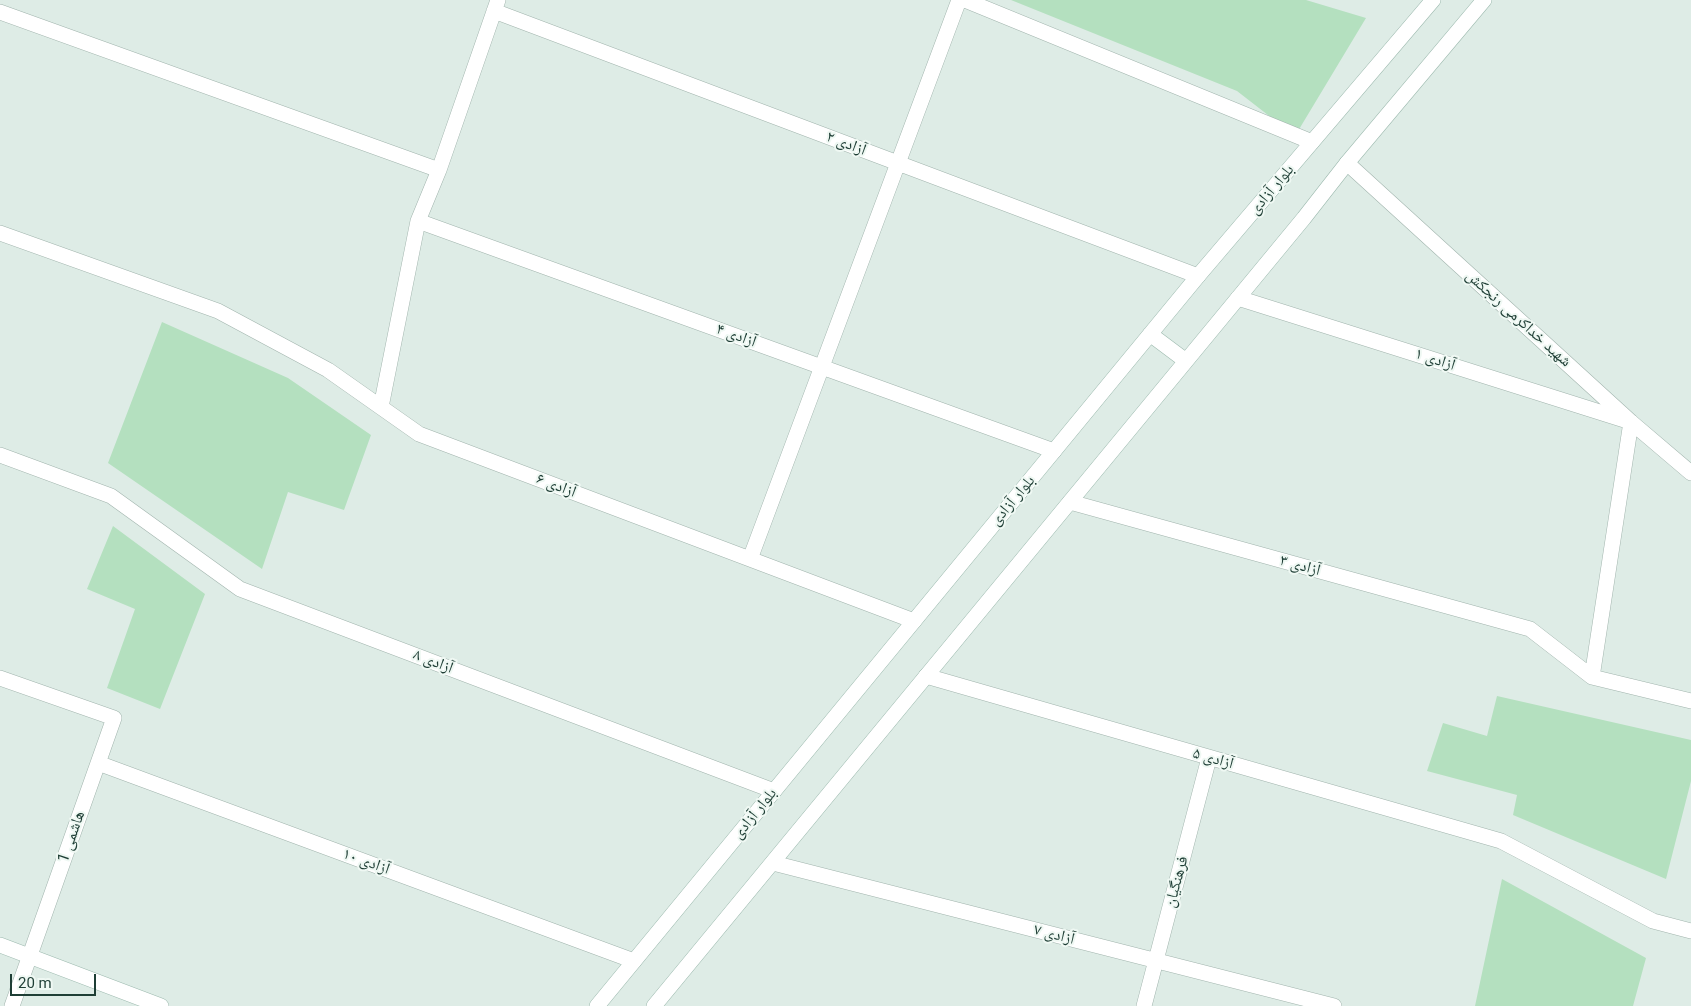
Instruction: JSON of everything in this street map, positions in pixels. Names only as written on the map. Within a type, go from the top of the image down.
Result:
[{"type":"street","points":[[750,559],[959,0]]},
{"type":"street","points":[[965,0],[1312,142]]},
{"type":"street","name":"بلوار آزادی","points":[[597,1006],[1198,276],[1433,0]]},
{"type":"street","points":[[654,1006],[1238,298],[1347,162],[1484,0]]},
{"type":"street","points":[[381,407],[418,221],[439,170],[496,6]]},
{"type":"street","name":"آزادی ۲","points":[[496,6],[898,163],[1198,276]]},
{"type":"street","points":[[0,12],[439,170]]},
{"type":"street","name":"شهید خداکرمی رنجکش","points":[[1347,162],[1631,422],[1691,473]]},
{"type":"street","name":"آزادی ۴","points":[[418,221],[1054,451]]},
{"type":"street","name":"آزادی ۶","points":[[0,233],[218,311],[328,370],[419,434],[914,621]]},
{"type":"street","name":"آزادی ۱","points":[[1238,298],[1631,422]]},
{"type":"street","points":[[1150,334],[1186,361]]},
{"type":"street","points":[[1631,422],[1592,677],[1691,701]]},
{"type":"street","name":"آزادی ۸","points":[[0,455],[111,496],[240,589],[774,791]]},
{"type":"street","name":"آزادی ۳","points":[[1070,502],[1530,629],[1592,677]]},
{"type":"street","name":"آزادی ۵","points":[[926,676],[1501,841],[1653,921],[1691,931]]},
{"type":"street","name":"هاشمی 1","points":[[0,678],[114,718],[12,1006]]},
{"type":"street","name":"فرهنگیان","points":[[1144,1006],[1209,758]]},
{"type":"street","name":"آزادی ۱۰","points":[[98,762],[634,961]]},
{"type":"street","name":"آزادی ۷","points":[[773,863],[1334,1006]]},
{"type":"street","points":[[0,945],[161,1006]]},
{"type":"green space","points":[[1011,0],[1306,0],[1366,18],[1295,136],[1237,91]]},
{"type":"green space","points":[[162,322],[288,378],[371,435],[344,510],[288,492],[262,569],[108,463]]},
{"type":"green space","points":[[113,526],[205,594],[160,709],[107,688],[135,609],[87,589]]},
{"type":"green space","points":[[1497,696],[1691,740],[1691,781],[1666,879],[1513,815],[1517,795],[1427,771],[1443,723],[1487,736]]},
{"type":"green space","points":[[1502,879],[1646,958],[1633,1006],[1475,1006]]}]
